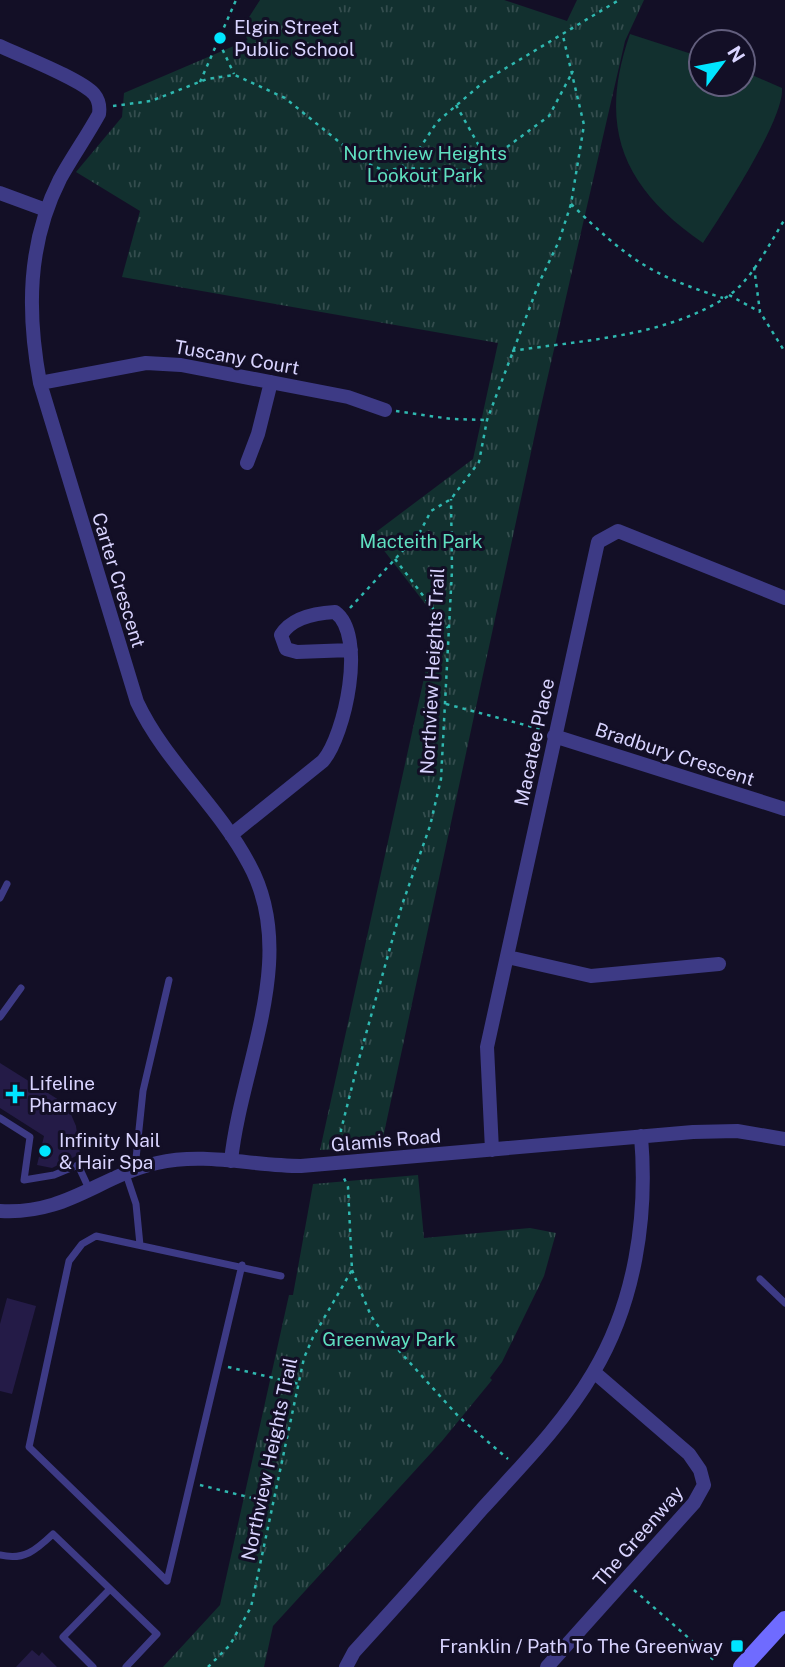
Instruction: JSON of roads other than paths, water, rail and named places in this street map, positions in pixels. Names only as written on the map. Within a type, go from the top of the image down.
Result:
[{"type":"main road","points":[[742,1667],[785,1620]]},
{"type":"street","name":"Carter Crescent","points":[[0,46],[79,84],[93,93],[100,105],[99,114],[61,178],[46,210],[34,265],[30,304],[40,383],[137,702],[162,748],[231,835],[250,865],[264,902],[271,962],[231,1161]]},
{"type":"street","points":[[0,193],[46,210]]},
{"type":"street","name":"Tuscany Court","points":[[40,383],[146,363],[181,365],[348,397],[385,410]]},
{"type":"street","points":[[247,463],[258,435],[271,382]]},
{"type":"street","name":"Macatee Place","points":[[492,1150],[486,1047],[598,542],[618,531],[785,598]]},
{"type":"street","points":[[231,835],[323,761],[333,749],[345,701],[351,650],[341,616],[335,612],[326,612],[291,622],[281,635],[286,649],[297,652],[351,650]]},
{"type":"street","name":"Bradbury Crescent","points":[[554,736],[785,809]]},
{"type":"street","points":[[508,957],[591,976],[719,964]]},
{"type":"street","name":"Glamis Road","points":[[0,1211],[20,1212],[45,1208],[91,1192],[130,1172],[174,1160],[302,1166],[641,1136],[737,1131],[785,1139]]},
{"type":"street","points":[[346,1667],[354,1652],[562,1420],[594,1372],[622,1308],[633,1269],[641,1227],[641,1136]]},
{"type":"street","name":"The Greenway","points":[[547,1667],[694,1503],[704,1485],[700,1471],[689,1454],[594,1372]]},
{"type":"lane","points":[[0,898],[6,884]]},
{"type":"lane","points":[[140,1245],[130,1172],[144,1091],[169,980]]},
{"type":"lane","points":[[0,1017],[21,988]]},
{"type":"lane","points":[[0,1118],[30,1137],[24,1180],[54,1175],[78,1165],[91,1192]]},
{"type":"lane","points":[[242,1265],[167,1581],[29,1447],[69,1261],[82,1244],[96,1236],[242,1265],[281,1276]]},
{"type":"lane","points":[[760,1279],[785,1303]]},
{"type":"lane","points":[[0,1555],[16,1559],[33,1552],[53,1534],[157,1634],[126,1667]]},
{"type":"lane","points":[[93,1667],[63,1637],[110,1589]]},
{"type":"place","name":"Elgin Street Public School","points":[[220,38]]},
{"type":"place","name":"Lifeline Pharmacy","points":[[15,1094]]},
{"type":"place","name":"Infinity Nail & Hair Spa","points":[[45,1151]]},
{"type":"place","name":"Franklin / Path To The Greenway","points":[[737,1646]]},
{"type":"park label","name":"Northview Heights Lookout Park","points":[[425,164]]},
{"type":"park label","name":"Macteith Park","points":[[421,541]]},
{"type":"park label","name":"Greenway Park","points":[[389,1339]]}]
